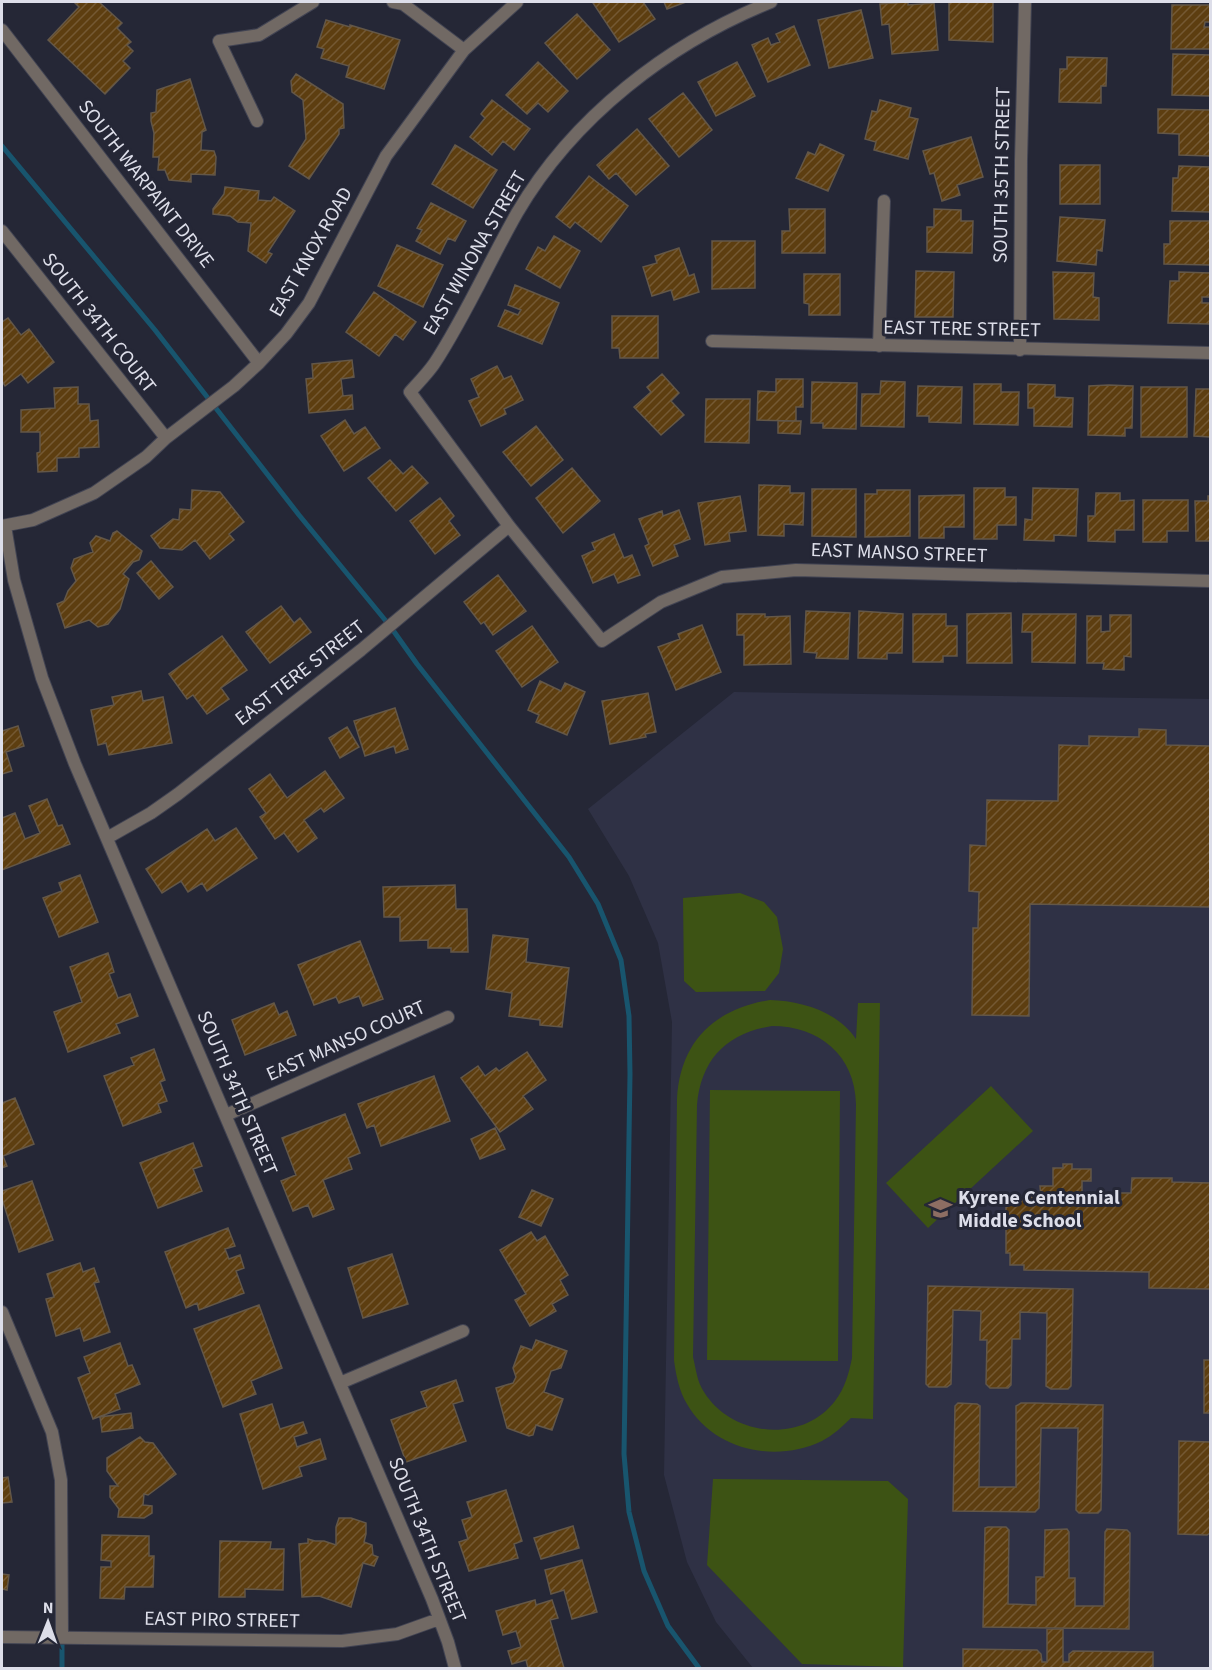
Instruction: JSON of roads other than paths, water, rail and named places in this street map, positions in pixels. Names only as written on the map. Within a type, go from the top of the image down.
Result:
[{"type":"street","points":[[258,121],[219,41],[259,35],[313,2]]},
{"type":"street","points":[[393,2],[403,4],[464,50]]},
{"type":"street","name":"EAST KNOX ROAD","points":[[3,526],[33,520],[94,493],[146,457],[166,438],[234,386],[259,363],[286,334],[309,303],[386,156],[464,50],[517,2]]},
{"type":"street","name":"EAST WINONA STREET","points":[[509,526],[410,392],[433,365],[518,212],[540,179],[569,144],[633,81],[699,37],[738,15],[771,2]]},
{"type":"street","name":"SOUTH 35TH STREET","points":[[1020,350],[1021,149],[1025,2]]},
{"type":"street","name":"SOUTH WARPAINT DRIVE","points":[[2,30],[259,363]]},
{"type":"street","points":[[879,346],[885,201]]},
{"type":"street","name":"SOUTH 34TH COURT","points":[[2,231],[166,438]]},
{"type":"street","name":"EAST TERE STREET","points":[[712,341],[1210,353]]},
{"type":"street","name":"SOUTH 34TH STREET","points":[[3,526],[14,580],[42,678],[107,838],[439,1619],[454,1668]]},
{"type":"street","name":"EAST MANSO STREET","points":[[509,526],[602,641],[661,602],[722,577],[796,570],[1210,581]]},
{"type":"street","name":"EAST TERE STREET","points":[[107,838],[178,794],[361,650],[509,526]]},
{"type":"street","name":"EAST MANSO COURT","points":[[226,1115],[448,1017]]},
{"type":"street","points":[[2,1312],[52,1432],[59,1470],[62,1530],[62,1638]]},
{"type":"street","points":[[340,1383],[463,1331]]},
{"type":"street","name":"EAST PIRO STREET","points":[[2,1637],[342,1641],[397,1634],[439,1619]]},
{"type":"waterway","points":[[2,146],[155,330],[299,515],[390,626],[417,664],[569,857],[598,904],[621,960],[629,1016],[624,1454],[629,1512],[644,1571],[668,1626],[699,1668]]},
{"type":"waterway","points":[[62,1639],[62,1668]]},
{"type":"place","name":"Kyrene Centennial Middle School","points":[[940,1209]]}]
